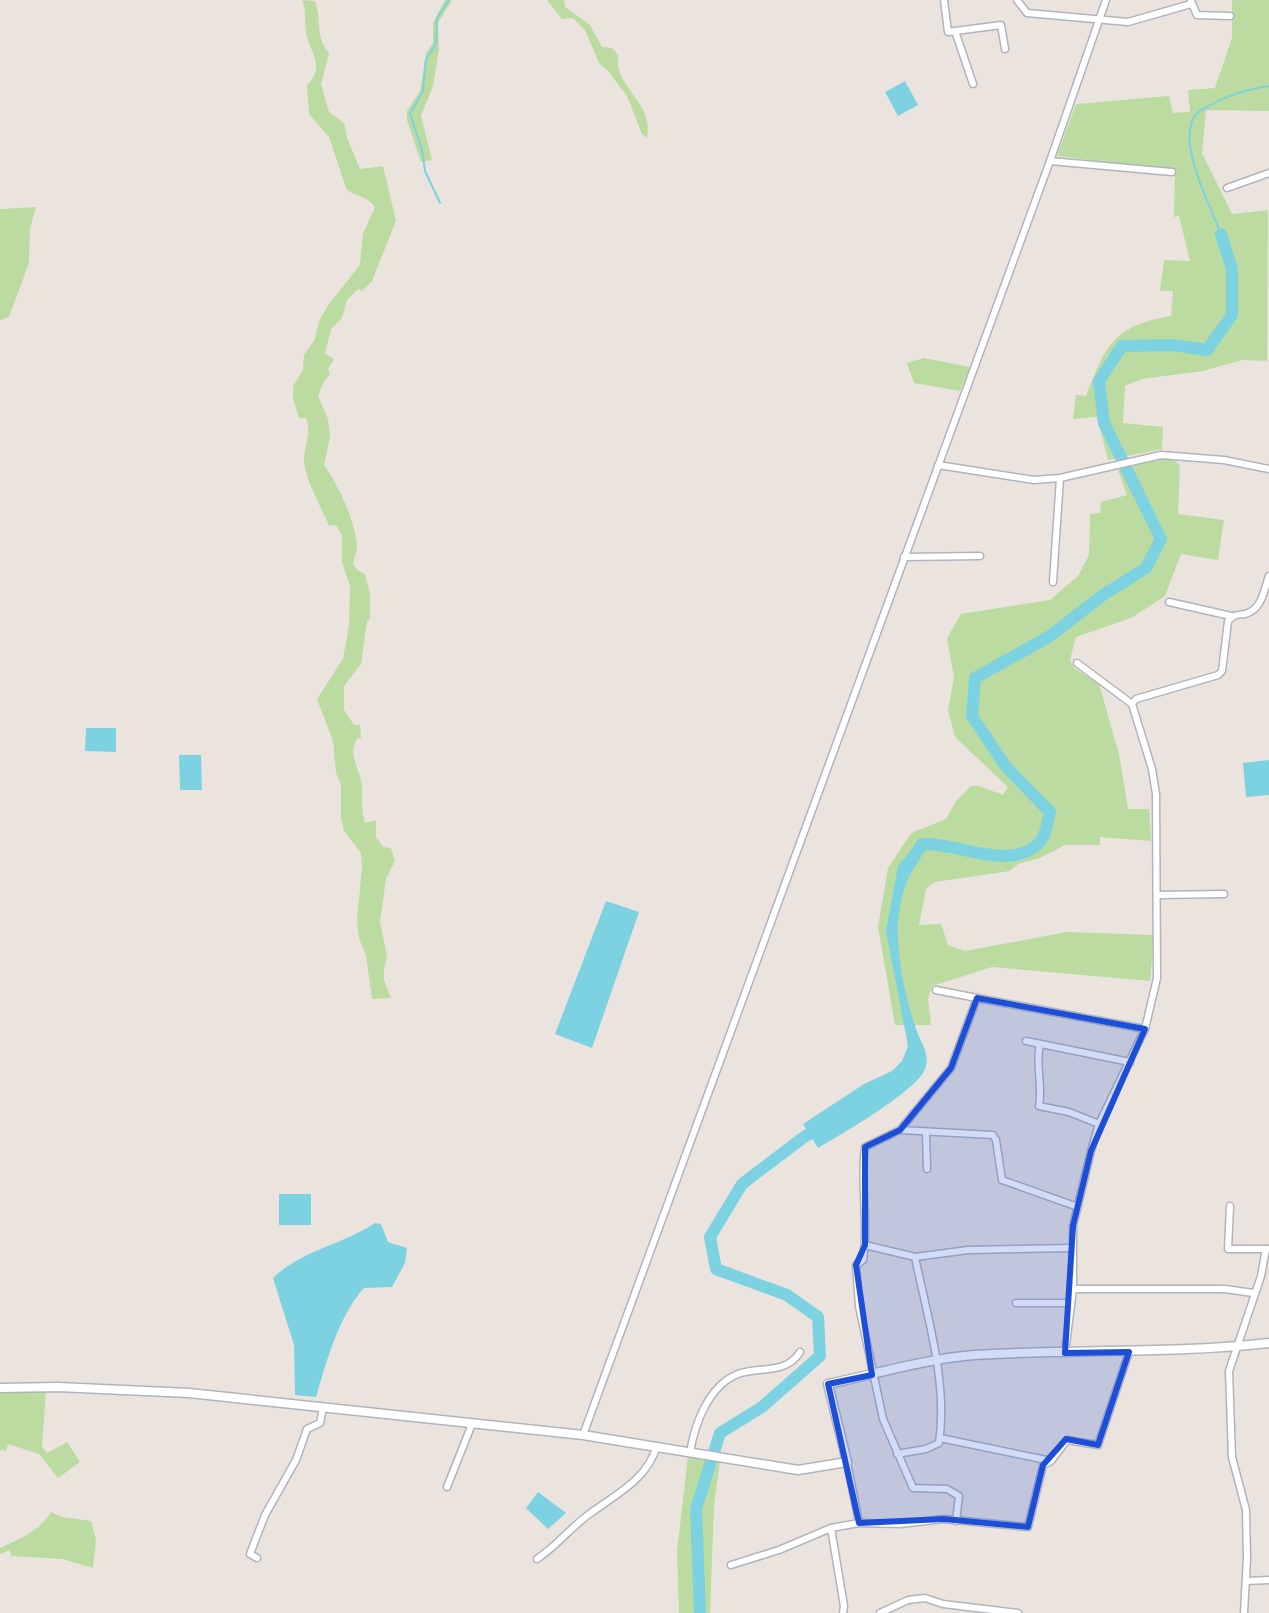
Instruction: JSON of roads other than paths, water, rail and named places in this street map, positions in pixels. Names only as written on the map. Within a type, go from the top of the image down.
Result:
[{"type":"street","points":[[944,0],[948,32],[1001,25],[1005,49]]},
{"type":"street","points":[[1017,0],[1027,13],[1128,22],[1191,2],[1197,15],[1230,16]]},
{"type":"street","points":[[583,1435],[1050,161],[1106,0]]},
{"type":"street","points":[[955,31],[973,84]]},
{"type":"street","points":[[1050,161],[1172,172]]},
{"type":"street","points":[[1227,188],[1269,173]]},
{"type":"street","points":[[938,465],[1034,480],[1060,478],[1161,455],[1224,460],[1269,469]]},
{"type":"street","points":[[1053,582],[1060,478]]},
{"type":"street","points":[[904,557],[980,556]]},
{"type":"street","points":[[1169,602],[1231,616],[1254,610],[1259,605],[1269,576]]},
{"type":"street","points":[[1132,704],[1136,699],[1218,675],[1222,671],[1231,616]]},
{"type":"street","points":[[1065,1353],[1078,1207],[1099,1124],[1145,1029],[1157,978],[1156,794],[1152,769],[1132,704],[1077,663]]},
{"type":"street","points":[[1158,895],[1224,894]]},
{"type":"street","points":[[936,990],[1145,1029]]},
{"type":"street","points":[[956,1521],[959,1496],[947,1489],[913,1488],[883,1419],[859,1306],[856,1265],[863,1260],[865,1245],[862,1166],[865,1147],[900,1130],[951,1068],[977,998]]},
{"type":"street","points":[[1026,1041],[1130,1062]]},
{"type":"street","points":[[1040,1044],[1036,1060],[1041,1077],[1039,1106],[1069,1112],[1099,1124]]},
{"type":"street","points":[[900,1130],[993,1135],[1002,1180],[1078,1207]]},
{"type":"street","points":[[926,1133],[927,1169]]},
{"type":"street","points":[[1230,1206],[1228,1249],[1268,1249],[1229,1371],[1232,1457],[1246,1510],[1244,1613]]},
{"type":"street","points":[[865,1245],[915,1257],[968,1250],[1072,1248]]},
{"type":"street","points":[[897,1454],[926,1449],[939,1443],[940,1438],[941,1401],[915,1257]]},
{"type":"street","points":[[1073,1289],[1225,1289],[1253,1293]]},
{"type":"street","points":[[1016,1303],[1071,1303]]},
{"type":"street","points":[[859,1523],[828,1384],[935,1360],[972,1356],[1129,1352],[1269,1343]]},
{"type":"street","points":[[694,1452],[699,1416],[721,1387],[736,1375],[784,1367],[795,1360],[800,1352]]},
{"type":"street","points":[[731,1565],[779,1550],[831,1528],[859,1523],[900,1524],[944,1519],[1028,1527],[1043,1465],[1051,1461],[1067,1440],[1098,1445],[1129,1352]]},
{"type":"street","points":[[0,1388],[58,1387],[189,1393],[583,1435],[798,1470],[847,1462]]},
{"type":"street","points":[[257,1558],[250,1554],[265,1515],[296,1460],[304,1434],[307,1429],[320,1423],[323,1407]]},
{"type":"street","points":[[447,1487],[472,1424]]},
{"type":"street","points":[[940,1438],[1051,1461]]},
{"type":"street","points":[[537,1559],[560,1544],[567,1533],[589,1514],[641,1477],[653,1459],[657,1446]]},
{"type":"street","points":[[831,1528],[843,1613]]},
{"type":"street","points":[[1246,1581],[1269,1580]]},
{"type":"street","points":[[880,1613],[908,1600],[925,1598],[943,1604],[1018,1613]]},
{"type":"water","points":[[905,81],[918,105],[898,116],[885,92]]},
{"type":"water","points":[[86,728],[116,728],[116,752],[85,751]]},
{"type":"water","points":[[179,755],[201,755],[202,790],[180,790]]},
{"type":"water","points":[[1269,760],[1269,795],[1246,797],[1243,763]]},
{"type":"water","points":[[914,847],[920,857],[907,881],[901,901],[898,938],[906,994],[926,1053],[925,1069],[894,1100],[818,1148],[803,1124],[864,1084],[892,1071],[902,1061],[908,1046],[886,931],[898,866]]},
{"type":"water","points":[[606,901],[639,912],[592,1048],[555,1034]]},
{"type":"water","points":[[279,1194],[311,1194],[311,1225],[279,1225]]},
{"type":"water","points":[[375,1223],[381,1224],[388,1242],[407,1248],[405,1263],[392,1287],[364,1288],[355,1299],[334,1340],[316,1397],[295,1395],[294,1345],[273,1278],[309,1254]]},
{"type":"water","points":[[538,1492],[566,1513],[548,1529],[526,1508]]},
{"type":"waterway","points":[[440,203],[425,171],[422,150],[410,114],[423,91],[426,59],[436,44],[437,18],[449,0]]},
{"type":"waterway","points":[[1221,234],[1193,162],[1190,147],[1192,121],[1199,112],[1222,99],[1269,86]]},
{"type":"waterway","points":[[909,865],[922,844],[999,856],[1028,851],[1044,836],[1050,812],[1006,767],[972,716],[975,678],[1050,636],[1103,595],[1146,568],[1161,539],[1104,423],[1099,381],[1122,346],[1173,345],[1207,350],[1232,315],[1232,269],[1221,234]]},
{"type":"waterway","points":[[700,1613],[696,1509],[720,1433],[762,1407],[820,1356],[818,1317],[787,1295],[716,1269],[710,1237],[742,1184],[823,1126]]}]
